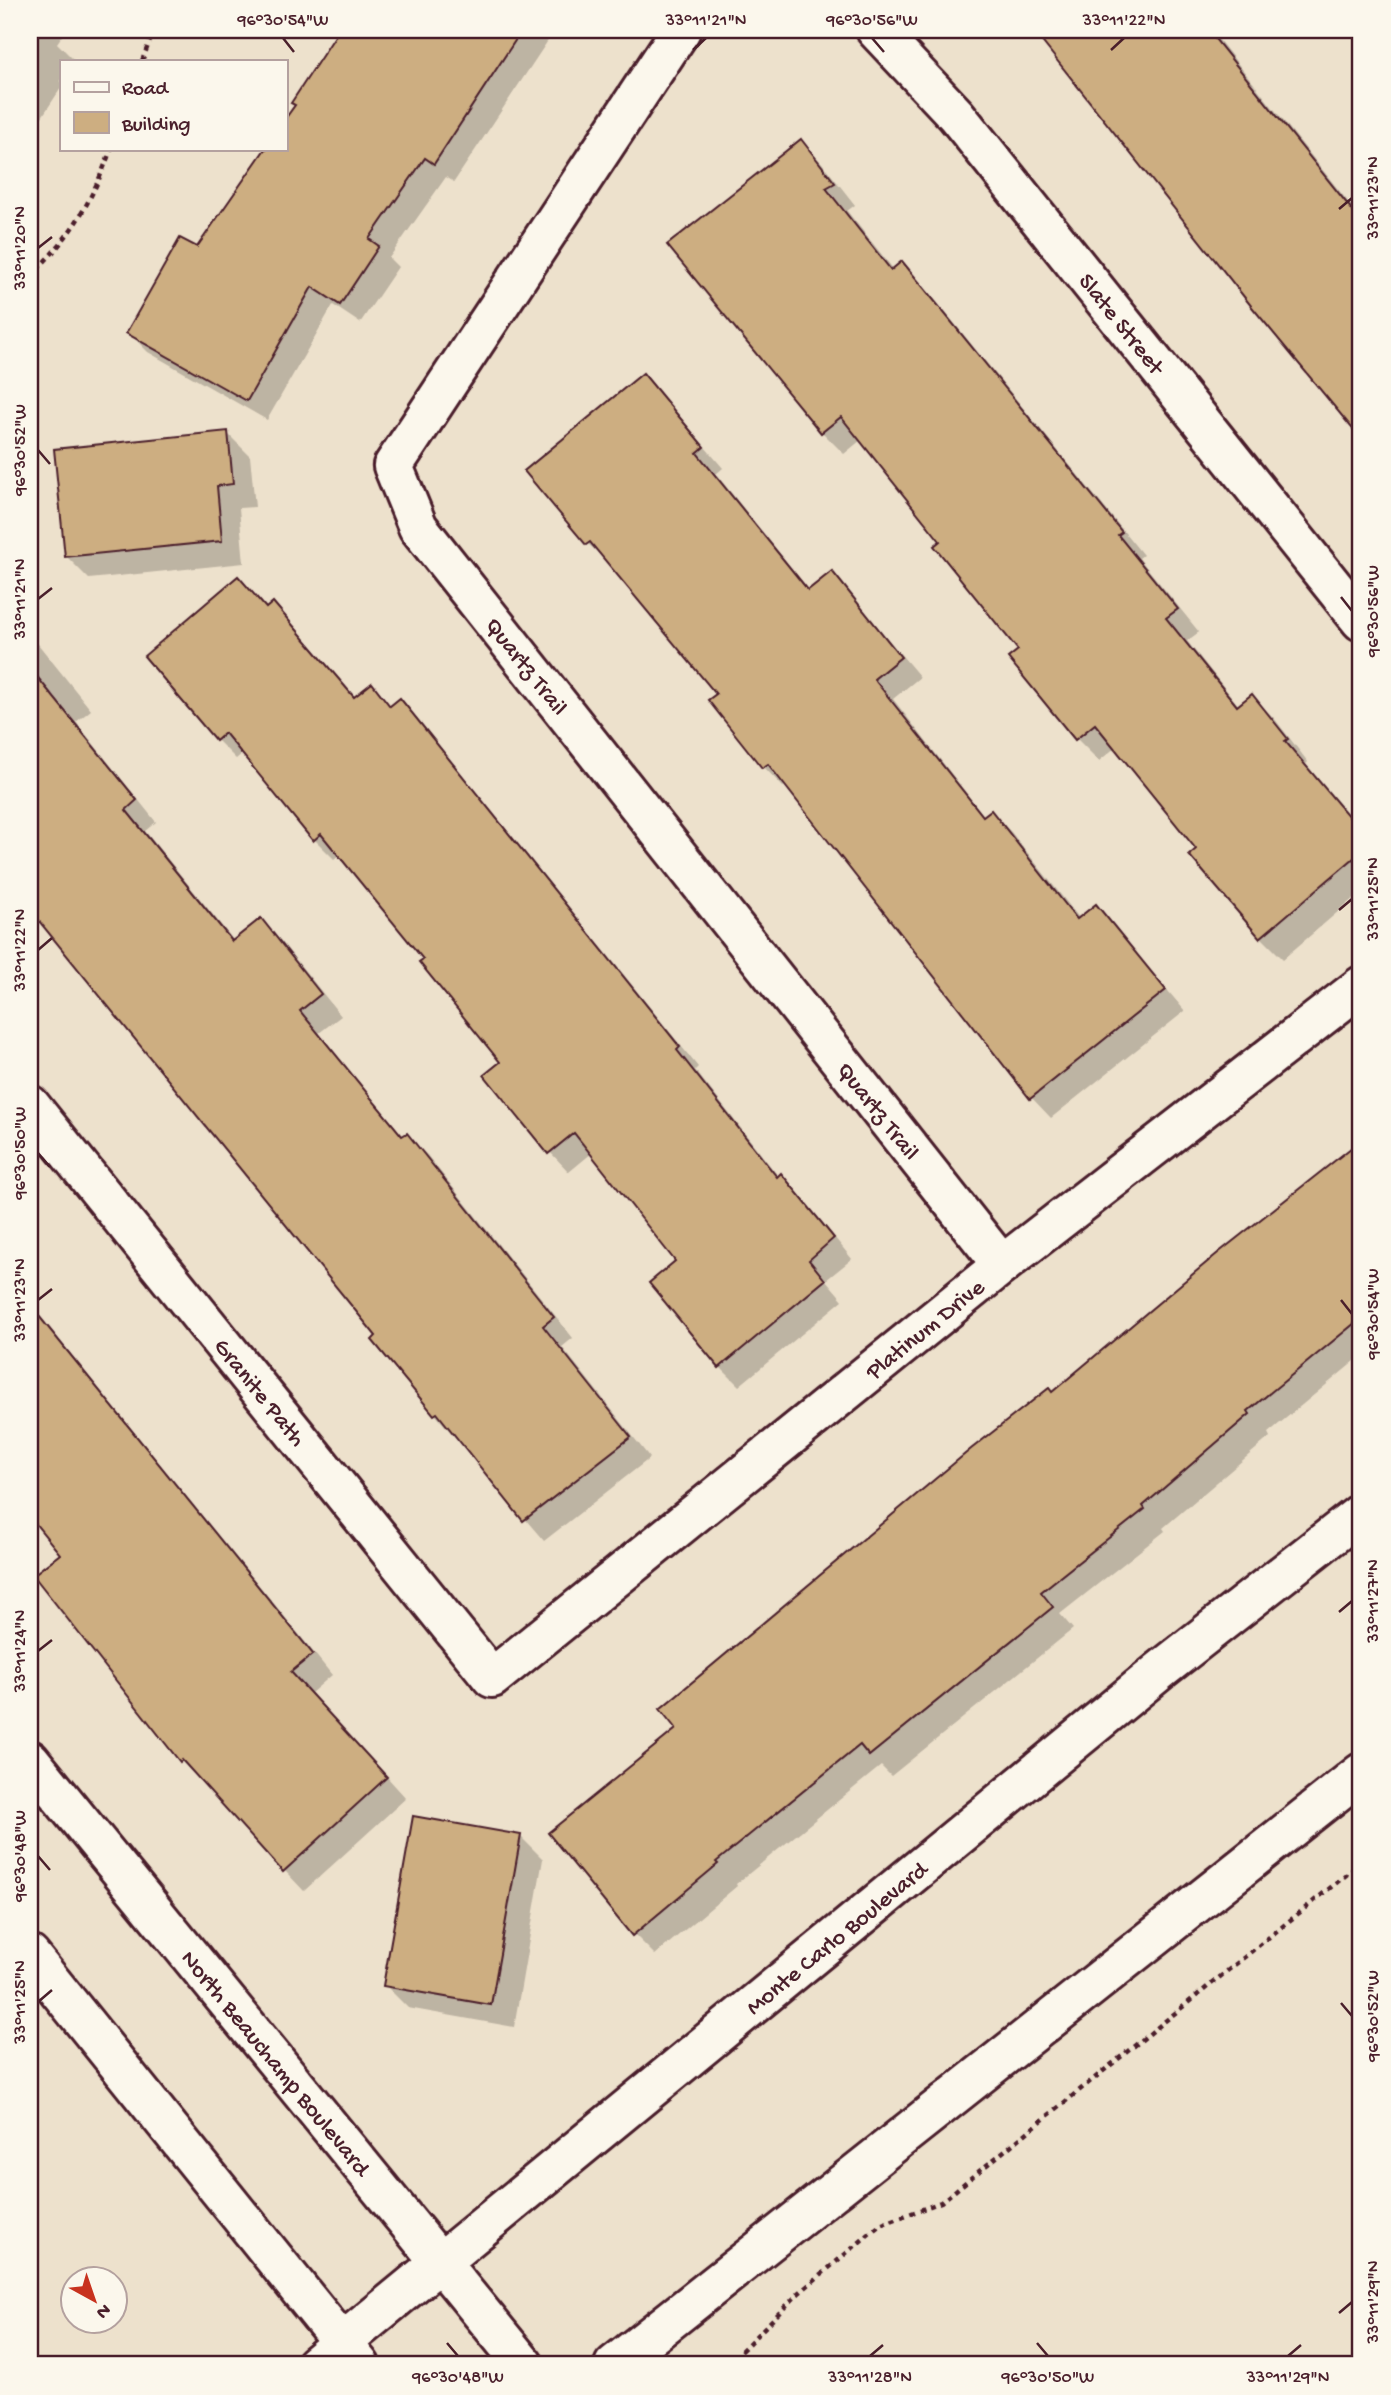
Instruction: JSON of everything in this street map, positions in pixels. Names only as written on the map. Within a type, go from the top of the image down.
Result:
[{"type":"street","name":"Quartz Trail","points":[[681,30],[393,466],[418,527],[1002,1265]]},
{"type":"street","name":"Slate Street","points":[[876,30],[956,115],[1361,621]]},
{"type":"street","name":"Platinum Drive","points":[[492,1678],[1002,1265],[1361,986]]},
{"type":"street","name":"Granite Path","points":[[30,1105],[492,1678]]},
{"type":"street","name":"Monte Carlo Boulevard","points":[[339,2358],[441,2264],[1162,1669],[1361,1513]]},
{"type":"street","name":"North Beauchamp Boulevard","points":[[30,1760],[524,2365]]},
{"type":"street","points":[[614,2365],[1361,1773]]},
{"type":"street","points":[[30,1955],[339,2358]]},
{"type":"path","points":[[142,60],[154,30]]},
{"type":"path","points":[[30,276],[61,247],[95,193],[111,150]]},
{"type":"path","points":[[727,2365],[799,2293],[880,2225],[941,2202],[1361,1863]]},
{"type":"building","points":[[339,30],[522,30],[434,164],[425,158],[369,239],[379,246],[340,305],[312,287],[247,401],[126,333],[180,238],[197,247],[264,150],[287,150],[287,116],[295,105],[291,103]]},
{"type":"building","points":[[1033,30],[1208,30],[1361,221],[1361,439],[1252,307]]},
{"type":"building","points":[[801,139],[835,183],[826,188],[891,270],[902,261],[1122,532],[1118,535],[1178,609],[1166,618],[1237,706],[1252,694],[1288,739],[1285,741],[1361,831],[1361,852],[1260,938],[1189,855],[1196,849],[1095,724],[1075,740],[1008,658],[1018,650],[934,546],[940,541],[841,417],[821,433],[667,245]]},
{"type":"building","points":[[643,373],[704,447],[697,453],[808,590],[832,571],[901,657],[874,679],[983,816],[991,810],[1077,919],[1096,904],[1166,990],[1030,1099],[768,764],[762,768],[708,700],[716,694],[590,542],[586,545],[524,471]]},
{"type":"building","points":[[228,431],[233,484],[217,486],[222,541],[65,557],[54,449]]},
{"type":"building","points":[[238,576],[266,608],[273,602],[354,697],[372,683],[390,706],[400,698],[680,1047],[677,1050],[777,1177],[781,1173],[834,1238],[809,1260],[825,1280],[719,1368],[649,1283],[675,1261],[574,1133],[548,1154],[484,1075],[500,1062],[419,962],[423,959],[321,834],[313,841],[225,733],[216,741],[144,656]]},
{"type":"building","points":[[30,668],[137,800],[126,810],[232,941],[261,918],[321,994],[300,1011],[402,1136],[407,1133],[554,1317],[543,1326],[631,1437],[523,1521],[437,1413],[434,1415],[372,1340],[376,1336],[30,910]]},
{"type":"building","points":[[1361,1140],[1361,1318],[1248,1411],[1250,1414],[1143,1506],[1145,1509],[1041,1592],[1053,1607],[869,1756],[860,1745],[716,1862],[718,1864],[632,1936],[548,1833],[676,1729],[660,1709],[971,1449],[1049,1388],[1052,1392],[1218,1253]]},
{"type":"building","points":[[30,1305],[313,1654],[291,1672],[387,1777],[283,1872],[182,1760],[180,1762],[33,1575],[60,1554],[30,1517]]},
{"type":"building","points":[[413,1816],[521,1835],[491,2005],[383,1986]]}]
